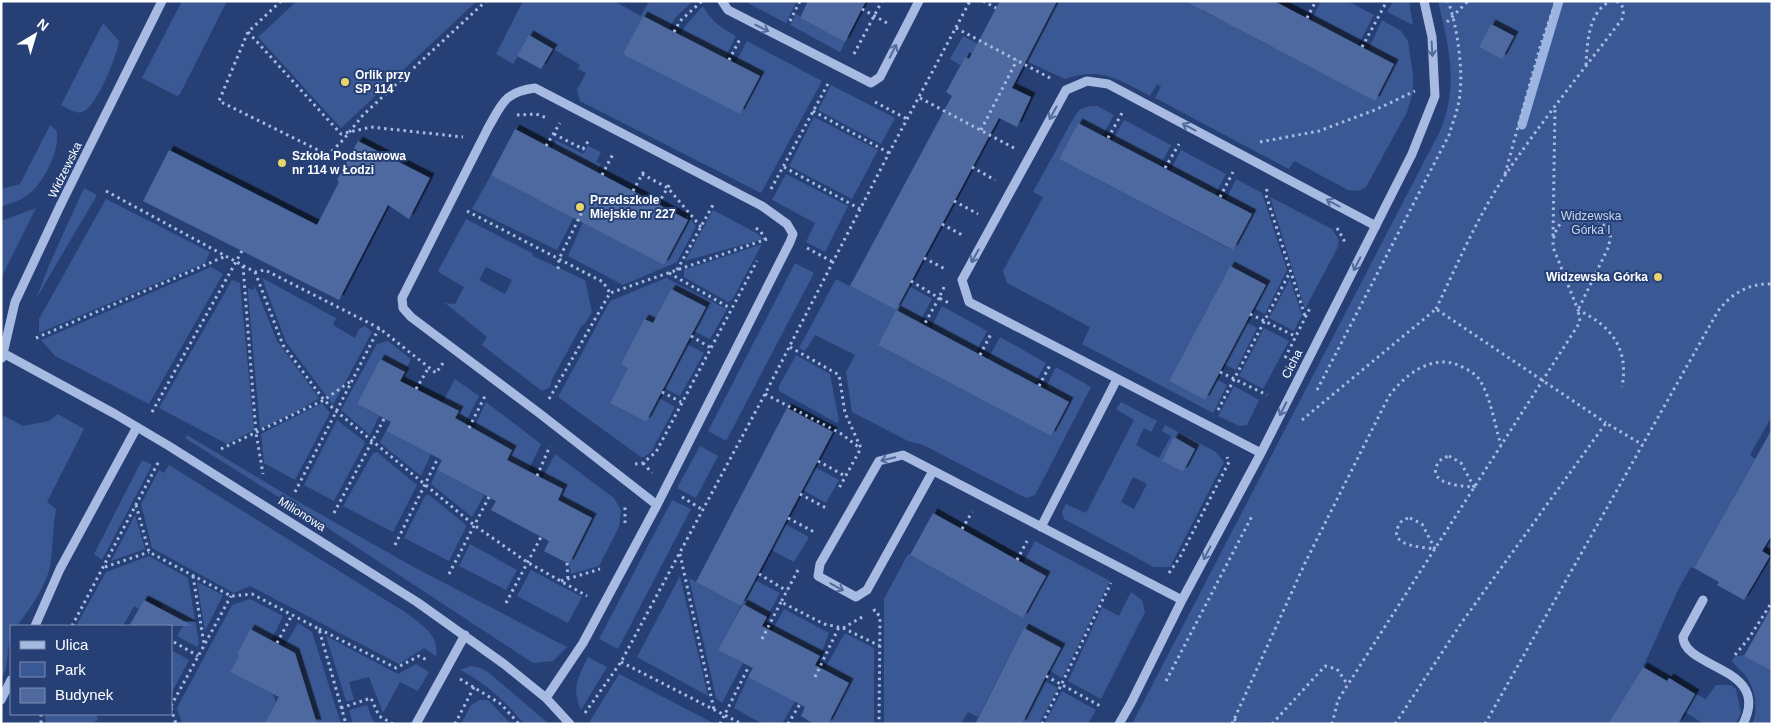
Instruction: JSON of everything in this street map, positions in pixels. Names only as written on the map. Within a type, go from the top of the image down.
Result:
[{"type":"street","name":"Widzewska","points":[[2,355],[15,302],[61,204],[162,1]]},
{"type":"street","points":[[722,1],[728,10],[871,83],[880,77],[919,1]]},
{"type":"street","name":"Cicha","points":[[1118,724],[1131,703],[1182,600],[1261,453],[1412,154],[1435,96],[1431,34],[1424,1]]},
{"type":"street","points":[[1261,453],[969,302],[962,280],[1066,90],[1087,81],[1108,84],[1376,226]]},
{"type":"street","points":[[546,698],[584,643],[657,505],[790,242],[792,234],[787,224],[774,214],[722,185],[534,88],[511,94],[503,102],[488,128],[402,298],[403,308],[411,317],[657,505]]},
{"type":"street","name":"Milionowa","points":[[2,355],[137,427],[366,569],[465,635],[504,664],[546,698],[570,724]]},
{"type":"street","points":[[1040,527],[1117,379]]},
{"type":"street","points":[[35,625],[60,570],[137,427]]},
{"type":"street","points":[[933,471],[866,590],[856,597],[818,576],[820,564],[879,462],[903,455],[1182,600]]},
{"type":"street","points":[[1703,600],[1683,637],[1684,644],[1688,650],[1723,670],[1741,683],[1747,693],[1749,706],[1743,724]]},
{"type":"street","points":[[416,724],[465,635]]},
{"type":"street","points":[[1,700],[10,682]]},
{"type":"path","points":[[281,1],[248,32],[219,100],[328,155],[363,115],[486,1]]},
{"type":"path","points":[[674,32],[680,21],[702,1]]},
{"type":"path","points":[[838,67],[853,56],[882,1]]},
{"type":"path","points":[[583,716],[621,662],[766,394],[889,153],[970,1]]},
{"type":"path","points":[[983,1],[996,8]]},
{"type":"path","points":[[1307,18],[1316,1]]},
{"type":"path","points":[[1362,47],[1387,1]]},
{"type":"path","points":[[1431,34],[1454,17],[1468,1]]},
{"type":"path","points":[[1504,177],[1540,47],[1556,1]]},
{"type":"path","points":[[1586,66],[1588,38],[1592,24],[1600,11],[1611,1]]},
{"type":"path","points":[[1302,420],[1436,309],[1486,206],[1504,177],[1554,107],[1622,20],[1624,10],[1621,4],[1616,1]]},
{"type":"path","points":[[862,9],[903,31]]},
{"type":"path","points":[[956,28],[1050,78],[1046,87]]},
{"type":"path","points":[[248,32],[341,134],[371,126],[451,136]]},
{"type":"path","points":[[729,60],[743,34]]},
{"type":"path","points":[[980,130],[1017,60]]},
{"type":"path","points":[[1231,149],[1319,131],[1375,110],[1419,90]]},
{"type":"path","points":[[920,98],[1015,149]]},
{"type":"path","points":[[1332,724],[1338,700],[1580,322],[1578,310],[1554,247],[1554,107]]},
{"type":"path","points":[[1114,110],[1128,116]]},
{"type":"path","points":[[813,111],[889,153]]},
{"type":"path","points":[[1108,138],[1122,113]]},
{"type":"path","points":[[546,146],[560,123]]},
{"type":"path","points":[[554,134],[583,149],[589,140]]},
{"type":"path","points":[[1011,156],[1020,140]]},
{"type":"path","points":[[1171,140],[1186,148]]},
{"type":"path","points":[[1165,168],[1179,144]]},
{"type":"path","points":[[602,175],[614,152]]},
{"type":"path","points":[[784,167],[860,209]]},
{"type":"path","points":[[972,167],[998,182],[1003,172],[1017,180]]},
{"type":"path","points":[[1225,168],[1242,176]]},
{"type":"path","points":[[633,191],[645,169]]},
{"type":"path","points":[[1220,197],[1233,172]]},
{"type":"path","points":[[642,174],[668,188],[701,226]]},
{"type":"path","points":[[658,204],[671,182]]},
{"type":"path","points":[[676,270],[722,185]]},
{"type":"path","points":[[1258,185],[1268,190],[1266,195],[1305,317]]},
{"type":"path","points":[[106,191],[226,255],[237,263],[255,272],[265,270],[380,328],[436,373],[443,363],[447,367]]},
{"type":"path","points":[[954,201],[981,215]]},
{"type":"path","points":[[470,203],[466,210],[604,282],[610,293]]},
{"type":"path","points":[[558,269],[559,259],[583,210]]},
{"type":"path","points":[[1553,236],[1559,224],[1569,216],[1576,214],[1585,214],[1596,218],[1610,235],[1609,246],[1578,310]]},
{"type":"path","points":[[752,224],[767,241],[763,250]]},
{"type":"path","points":[[942,224],[969,239]]},
{"type":"path","points":[[1335,225],[1344,240],[1341,250]]},
{"type":"path","points":[[539,413],[610,293],[766,239]]},
{"type":"path","points":[[152,412],[242,251]]},
{"type":"path","points":[[36,338],[226,255]]},
{"type":"path","points":[[632,465],[643,463],[656,452],[730,308],[758,258]]},
{"type":"path","points":[[924,258],[952,273]]},
{"type":"path","points":[[243,266],[256,433],[264,474]]},
{"type":"path","points":[[255,272],[283,345],[324,400],[474,525],[527,562],[587,596]]},
{"type":"path","points":[[1209,427],[1290,272]]},
{"type":"path","points":[[669,273],[730,308]]},
{"type":"path","points":[[911,281],[955,307]]},
{"type":"path","points":[[924,325],[948,281]]},
{"type":"path","points":[[1485,724],[1722,306],[1738,292],[1755,285],[1772,284]]},
{"type":"path","points":[[1283,362],[1316,298]]},
{"type":"path","points":[[1436,309],[1606,423],[1643,444]]},
{"type":"path","points":[[1578,310],[1594,317],[1607,329],[1616,342],[1621,354],[1624,372],[1622,387]]},
{"type":"path","points":[[1250,314],[1295,336]]},
{"type":"path","points":[[294,492],[380,328]]},
{"type":"path","points":[[980,355],[994,330]]},
{"type":"path","points":[[691,336],[711,348]]},
{"type":"path","points":[[790,347],[838,374],[846,413],[862,448]]},
{"type":"path","points":[[1039,386],[1053,360]]},
{"type":"path","points":[[1232,724],[1305,563],[1389,396],[1399,383],[1428,364],[1446,361],[1460,365],[1475,374],[1483,386],[1501,446]]},
{"type":"path","points":[[416,389],[429,367]]},
{"type":"path","points":[[1220,372],[1267,396],[1271,387]]},
{"type":"path","points":[[221,449],[324,400],[352,380]]},
{"type":"path","points":[[478,391],[492,402]]},
{"type":"path","points":[[662,392],[681,402]]},
{"type":"path","points":[[766,394],[840,433],[879,462]]},
{"type":"path","points":[[469,428],[485,396]]},
{"type":"path","points":[[334,513],[384,419]]},
{"type":"path","points":[[1395,724],[1462,622],[1606,423]]},
{"type":"path","points":[[537,476],[551,446],[543,440]]},
{"type":"path","points":[[1159,588],[1180,557],[1228,462],[1242,444]]},
{"type":"path","points":[[73,625],[169,446]]},
{"type":"path","points":[[837,492],[862,448]]},
{"type":"path","points":[[1225,453],[1228,462]]},
{"type":"path","points":[[1449,456],[1456,459],[1461,463],[1474,487],[1444,483],[1436,473],[1439,461],[1449,456]]},
{"type":"path","points":[[394,545],[438,458]]},
{"type":"path","points":[[818,461],[845,476]]},
{"type":"path","points":[[800,494],[828,509]]},
{"type":"path","points":[[449,574],[489,497]]},
{"type":"path","points":[[621,499],[625,505],[625,524],[621,531]]},
{"type":"path","points":[[824,517],[832,501]]},
{"type":"path","points":[[136,505],[149,552],[231,596],[252,594],[396,668],[420,656],[501,704],[519,724]]},
{"type":"path","points":[[962,529],[976,505]]},
{"type":"path","points":[[788,518],[816,534],[821,525]]},
{"type":"path","points":[[1404,519],[1416,520],[1422,524],[1435,549],[1405,544],[1396,534],[1396,529],[1404,519]]},
{"type":"path","points":[[1017,560],[1030,534]]},
{"type":"path","points":[[506,603],[541,537]]},
{"type":"path","points":[[104,567],[149,552]]},
{"type":"path","points":[[679,553],[714,710]]},
{"type":"path","points":[[598,574],[605,561]]},
{"type":"path","points":[[567,563],[568,579]]},
{"type":"path","points":[[762,639],[799,567]]},
{"type":"path","points":[[561,581],[601,569]]},
{"type":"path","points":[[759,574],[787,591]]},
{"type":"path","points":[[193,576],[204,644]]},
{"type":"path","points":[[1042,724],[1114,578]]},
{"type":"path","points":[[583,604],[591,588]]},
{"type":"path","points":[[172,700],[231,596]]},
{"type":"path","points":[[782,602],[824,624],[841,627],[880,646]]},
{"type":"path","points":[[1723,670],[1749,638],[1772,602]]},
{"type":"path","points":[[815,677],[841,627],[875,610],[880,617],[879,724]]},
{"type":"path","points":[[277,643],[292,615]]},
{"type":"path","points":[[319,629],[346,724]]},
{"type":"path","points":[[174,642],[198,656]]},
{"type":"path","points":[[621,662],[742,724]]},
{"type":"path","points":[[720,724],[749,666]]},
{"type":"path","points":[[1272,724],[1325,666],[1337,669],[1348,686]]},
{"type":"path","points":[[1046,676],[1102,707]]},
{"type":"path","points":[[455,724],[474,687]]},
{"type":"path","points":[[341,708],[371,698],[379,716],[393,724]]},
{"type":"path","points":[[788,724],[800,704]]},
{"type":"path","points":[[172,710],[176,724]]},
{"type":"path","points":[[1234,719],[1240,724]]},
{"type":"green space","points":[[182,1],[227,1],[180,94],[177,96],[142,78]]},
{"type":"green space","name":"Orlik przy SP 114","points":[[297,1],[477,1],[341,128],[258,37]]},
{"type":"green space","points":[[523,1],[614,1],[641,16],[649,1],[693,1],[675,18],[669,29],[643,16],[624,54],[740,113],[760,76],[735,63],[747,41],[822,81],[761,193],[580,101],[577,90],[586,73],[578,69],[580,65],[530,35],[513,64],[496,54]]},
{"type":"green space","points":[[744,1],[797,1],[786,23]]},
{"type":"green space","points":[[1057,1],[1207,1],[1202,11],[1226,22],[1231,13],[1236,28],[1375,100],[1394,64],[1368,50],[1382,20],[1401,31],[1408,41],[1413,75],[1413,92],[1407,112],[1366,187],[1358,191],[1348,190],[1294,161],[1289,169],[1155,98],[1161,86],[1157,84],[1150,96],[1119,80],[1099,74],[1077,75],[1065,79],[1026,61],[1039,37],[1030,31],[1044,25]]},
{"type":"green space","points":[[1321,1],[1347,1],[1374,15],[1358,45],[1311,21]]},
{"type":"green space","points":[[1393,1],[1409,1],[1413,25],[1387,12]]},
{"type":"green space","name":"Widzewska Górka I","points":[[1438,1],[1772,1],[1772,416],[1750,455],[1755,459],[1694,568],[1691,567],[1679,588],[1643,667],[1608,724],[1132,724],[1440,131],[1446,114],[1451,82],[1446,35]]},
{"type":"green space","points":[[703,6],[717,24],[736,36],[725,58],[680,35],[686,25]]},
{"type":"green space","points":[[796,14],[845,42],[840,52],[790,25]]},
{"type":"green space","points":[[103,23],[119,41],[114,58],[105,81],[88,109],[82,112],[74,111],[61,105]]},
{"type":"green space","points":[[963,36],[1012,62],[1001,76],[965,57],[960,65],[950,59]]},
{"type":"green space","points":[[831,85],[895,118],[881,144],[818,110]]},
{"type":"green space","points":[[1097,106],[1114,115],[1102,136],[1078,123],[1059,159],[1232,250],[1251,214],[1226,200],[1236,179],[1262,193],[1287,270],[1265,314],[1254,308],[1266,285],[1230,266],[1169,381],[1205,400],[1216,379],[1227,385],[1213,413],[1082,344],[1090,327],[1007,283],[1003,271],[1043,197],[1033,192],[1073,119],[1080,109]]},
{"type":"green space","points":[[814,117],[878,150],[852,199],[789,166]]},
{"type":"green space","points":[[1124,120],[1171,145],[1160,166],[1112,141]]},
{"type":"green space","points":[[50,125],[56,130],[57,137],[54,155],[46,173],[27,195],[1,207],[1,189],[20,184]]},
{"type":"green space","points":[[556,140],[583,154],[588,146],[601,152],[596,162],[601,164],[596,172],[551,148]]},
{"type":"green space","points":[[1181,150],[1226,174],[1215,195],[1170,171]]},
{"type":"green space","points":[[786,174],[848,206],[825,252],[806,242],[815,223],[772,200]]},
{"type":"green space","points":[[491,175],[574,217],[557,250],[472,209]]},
{"type":"green space","points":[[84,188],[97,195],[36,299],[50,263]]},
{"type":"green space","points":[[1270,197],[1332,229],[1339,240],[1337,249],[1305,309]]},
{"type":"green space","points":[[106,199],[210,252],[205,263],[39,333],[39,319]]},
{"type":"green space","points":[[36,208],[1,278],[1,221]]},
{"type":"green space","points":[[713,210],[758,234],[763,239],[685,261]]},
{"type":"green space","points":[[687,215],[696,226],[677,262],[623,285],[568,256],[583,222],[664,265],[688,221],[685,219]]},
{"type":"green space","points":[[466,219],[532,253],[533,256],[585,280],[592,312],[584,325],[582,325],[552,379],[550,387],[542,391],[482,345],[487,337],[445,303],[455,304],[464,287],[438,271]],"holes":[[[486,267],[512,280],[505,294],[479,280]]]},
{"type":"green space","points":[[762,244],[732,300],[728,302],[684,277],[684,270]]},
{"type":"green space","points":[[795,263],[814,273],[726,441],[708,431]]},
{"type":"green space","points":[[211,267],[223,274],[149,404],[55,356],[41,340]]},
{"type":"green space","points":[[262,278],[336,318],[333,325],[355,338],[359,329],[365,326],[372,332],[333,405],[286,342]]},
{"type":"green space","points":[[666,278],[727,309],[710,339],[694,331],[706,307],[671,289],[659,312],[660,327],[644,319],[621,364],[635,371],[622,380],[610,403],[646,422],[659,398],[675,407],[651,452],[641,457],[558,397],[610,301]]},
{"type":"green space","points":[[836,279],[896,310],[878,345],[1051,436],[1069,402],[1045,389],[1056,367],[1091,387],[1035,495],[1026,498],[923,445],[908,441],[852,412],[846,372],[855,355],[815,335],[805,351],[799,348]]},
{"type":"green space","points":[[1290,279],[1302,315],[1294,331],[1269,318]]},
{"type":"green space","points":[[232,280],[240,283],[254,430],[227,444],[159,408]]},
{"type":"green space","points":[[255,286],[277,341],[319,398],[300,410],[260,429],[248,293],[248,288],[253,290]]},
{"type":"green space","points":[[909,286],[932,299],[919,323],[896,310]]},
{"type":"green space","points":[[942,306],[987,331],[976,352],[931,328]]},
{"type":"green space","points":[[1246,322],[1257,328],[1236,370],[1224,364]]},
{"type":"green space","points":[[1264,328],[1289,341],[1263,389],[1239,376]]},
{"type":"green space","points":[[1000,337],[1046,363],[1035,383],[988,359]]},
{"type":"green space","points":[[388,341],[411,359],[405,372],[380,359],[357,404],[379,416],[370,435],[341,410],[377,344]]},
{"type":"green space","points":[[687,344],[704,353],[680,396],[664,388]]},
{"type":"green space","points":[[796,355],[830,374],[839,421],[837,423],[779,391],[779,386]]},
{"type":"green space","points":[[455,379],[479,396],[464,425],[454,420],[459,411],[442,403]]},
{"type":"green space","points":[[1234,386],[1259,400],[1247,425],[1239,426],[1218,416]]},
{"type":"green space","points":[[486,402],[541,444],[528,471],[507,460],[512,450],[473,430]]},
{"type":"green space","points":[[1121,402],[1157,421],[1151,432],[1144,428],[1136,445],[1159,458],[1171,436],[1162,431],[1165,425],[1216,452],[1224,462],[1170,567],[1154,567],[1064,519],[1062,512],[1066,504],[1086,513],[1134,420],[1116,409]],"holes":[[[1174,438],[1195,449],[1183,472],[1162,461]],[[1133,477],[1147,484],[1134,509],[1121,502]]]},
{"type":"green space","points":[[322,403],[330,413],[295,480],[264,463],[261,434]]},
{"type":"green space","points":[[58,414],[84,429],[47,502],[56,509],[49,569],[43,587],[18,625],[10,625],[6,669],[1,678],[1,420],[4,416],[23,426],[49,421]]},
{"type":"green space","points":[[337,420],[365,443],[334,501],[304,485]]},
{"type":"green space","points":[[386,431],[431,454],[421,476],[380,443]]},
{"type":"green space","points":[[187,435],[297,501],[410,565],[567,647],[553,661],[533,663],[317,521],[185,438]]},
{"type":"green space","points":[[700,446],[718,456],[696,498],[677,488]]},
{"type":"green space","points":[[377,452],[417,485],[393,532],[343,506],[373,453]]},
{"type":"green space","points":[[555,454],[614,498],[621,510],[619,527],[599,566],[571,574],[569,564],[592,518],[558,500],[563,489],[542,479]]},
{"type":"green space","points":[[142,460],[152,465],[102,560],[94,554]]},
{"type":"green space","points":[[169,465],[405,612],[428,630],[435,642],[436,656],[424,648],[399,664],[250,586],[234,593],[152,548],[141,504],[159,470],[164,473]]},
{"type":"green space","points":[[815,467],[839,480],[826,503],[803,490]]},
{"type":"green space","points":[[437,470],[484,495],[472,517],[431,484]]},
{"type":"green space","points":[[428,494],[465,524],[466,527],[449,561],[404,538],[425,496]]},
{"type":"green space","points":[[672,500],[691,509],[618,649],[599,639]]},
{"type":"green space","points":[[135,515],[145,549],[111,561]]},
{"type":"green space","points":[[785,524],[809,537],[794,562],[771,550]]},
{"type":"green space","points":[[1035,541],[1110,581],[1062,678],[1049,670],[1061,648],[1024,628],[978,717],[968,712],[961,724],[884,724],[884,599],[908,554],[1023,618],[1046,576],[1023,563]]},
{"type":"green space","points":[[470,544],[517,570],[506,590],[459,566]]},
{"type":"green space","points":[[149,556],[188,578],[199,643],[197,647],[177,636],[185,622],[161,609],[163,604],[147,596],[139,609],[134,606],[124,625],[77,625],[106,572]]},
{"type":"green space","points":[[531,570],[582,597],[568,623],[517,596]]},
{"type":"green space","points":[[680,576],[708,696],[637,657]]},
{"type":"green space","points":[[689,578],[741,606],[719,650],[743,663],[722,703],[716,698]]},
{"type":"green space","points":[[755,580],[780,593],[767,617],[742,604]]},
{"type":"green space","points":[[197,582],[223,595],[205,631]]},
{"type":"green space","points":[[1131,592],[1142,600],[1145,612],[1101,699],[1068,681],[1102,607],[1119,616]]},
{"type":"green space","points":[[250,599],[283,616],[271,641],[250,629],[230,672],[273,694],[276,702],[264,724],[182,724],[177,708],[232,605]]},
{"type":"green space","points":[[784,609],[829,633],[820,656],[772,631]]},
{"type":"green space","points":[[298,623],[312,632],[341,724],[316,724],[295,653],[284,647]]},
{"type":"green space","points":[[845,633],[874,648],[874,724],[828,724],[849,683],[824,670]]},
{"type":"green space","points":[[326,636],[398,674],[416,664],[429,672],[418,691],[400,682],[383,713],[369,677],[349,682],[354,700],[346,701]]},
{"type":"green space","points":[[172,651],[189,660],[172,692]]},
{"type":"green space","points":[[1744,655],[1772,671],[1772,724],[1752,724],[1756,706],[1754,693],[1746,676],[1732,661],[1734,657]]},
{"type":"green space","points":[[588,657],[607,667],[581,710],[576,689]]},
{"type":"green space","points":[[471,666],[488,672],[549,724],[524,724],[495,694],[460,670]]},
{"type":"green space","points":[[619,674],[715,724],[591,724],[590,721]]},
{"type":"green space","points":[[748,677],[795,701],[782,724],[763,724],[734,708]]},
{"type":"green space","points":[[1044,681],[1058,688],[1039,724],[1022,724]]},
{"type":"green space","points":[[1716,685],[1731,685],[1736,689],[1741,713],[1736,724],[1704,724],[1685,712],[1695,694],[1706,699]]},
{"type":"green space","points":[[1062,691],[1096,710],[1088,724],[1044,724]]},
{"type":"green space","points":[[480,700],[488,700],[511,724],[461,724],[471,705]]},
{"type":"green space","points":[[367,705],[372,719],[377,724],[353,724],[349,710]]},
{"type":"green space","points":[[45,715],[96,715],[98,720],[94,724],[46,724]]},
{"type":"building","points":[[808,1],[866,1],[845,42],[800,18]]},
{"type":"building","points":[[1000,1],[1057,1],[1012,88],[1031,97],[1017,127],[999,118],[896,310],[850,286],[952,96],[946,92],[965,57],[969,59]]},
{"type":"building","points":[[1185,1],[1274,1],[1394,64],[1375,101]]},
{"type":"building","points":[[643,16],[760,76],[740,114],[623,54]]},
{"type":"building","points":[[1491,24],[1514,36],[1502,59],[1479,47]]},
{"type":"building","points":[[529,35],[553,49],[541,69],[517,56]]},
{"type":"building","points":[[1078,123],[1252,214],[1233,250],[1059,159]]},
{"type":"building","points":[[515,129],[688,220],[664,265],[491,175]]},
{"type":"building","points":[[358,141],[430,178],[409,219],[388,205],[339,300],[143,201],[169,150],[317,225],[339,182],[337,180]]},
{"type":"building","points":[[1230,266],[1266,285],[1205,400],[1169,381]]},
{"type":"building","points":[[671,289],[706,307],[646,422],[610,403],[628,368],[621,364],[644,319],[653,323]]},
{"type":"building","points":[[896,310],[1069,402],[1051,436],[878,345]]},
{"type":"building","points":[[380,359],[405,372],[400,381],[459,411],[455,418],[512,450],[507,460],[563,489],[558,500],[592,518],[569,564],[544,551],[549,541],[491,510],[496,501],[437,470],[442,460],[386,431],[391,422],[357,404]]},
{"type":"building","points":[[787,408],[833,432],[741,606],[696,582]]},
{"type":"building","points":[[1772,429],[1772,535],[1762,551],[1770,556],[1744,600],[1717,585],[1719,582],[1694,568]]},
{"type":"building","points":[[1174,437],[1195,449],[1183,472],[1162,461]]},
{"type":"building","points":[[933,513],[1046,576],[1023,618],[910,555]]},
{"type":"building","points":[[144,600],[193,626],[172,625],[130,625]]},
{"type":"building","points":[[743,604],[767,617],[762,626],[820,656],[815,665],[849,683],[828,724],[814,724],[801,716],[805,707],[748,677],[753,668],[718,650]]},
{"type":"building","points":[[1772,606],[1772,671],[1744,656]]},
{"type":"building","points":[[1024,628],[1061,648],[1022,724],[975,724]]},
{"type":"building","points":[[250,629],[295,653],[317,724],[264,724],[279,697],[230,672]]},
{"type":"building","points":[[1643,667],[1667,681],[1669,678],[1695,694],[1678,724],[1608,724]]},
{"type":"waterway","points":[[1522,125],[1559,1]]},
{"type":"place","name":"Orlik przy SP 114","points":[[345,82]]},
{"type":"place","name":"Szkoła Podstawowa nr 114 w Łodzi","points":[[282,163]]},
{"type":"place","name":"Przedszkole Miejskie nr 227","points":[[580,207]]},
{"type":"place","name":"Widzewska Górka","points":[[1658,277]]}]
